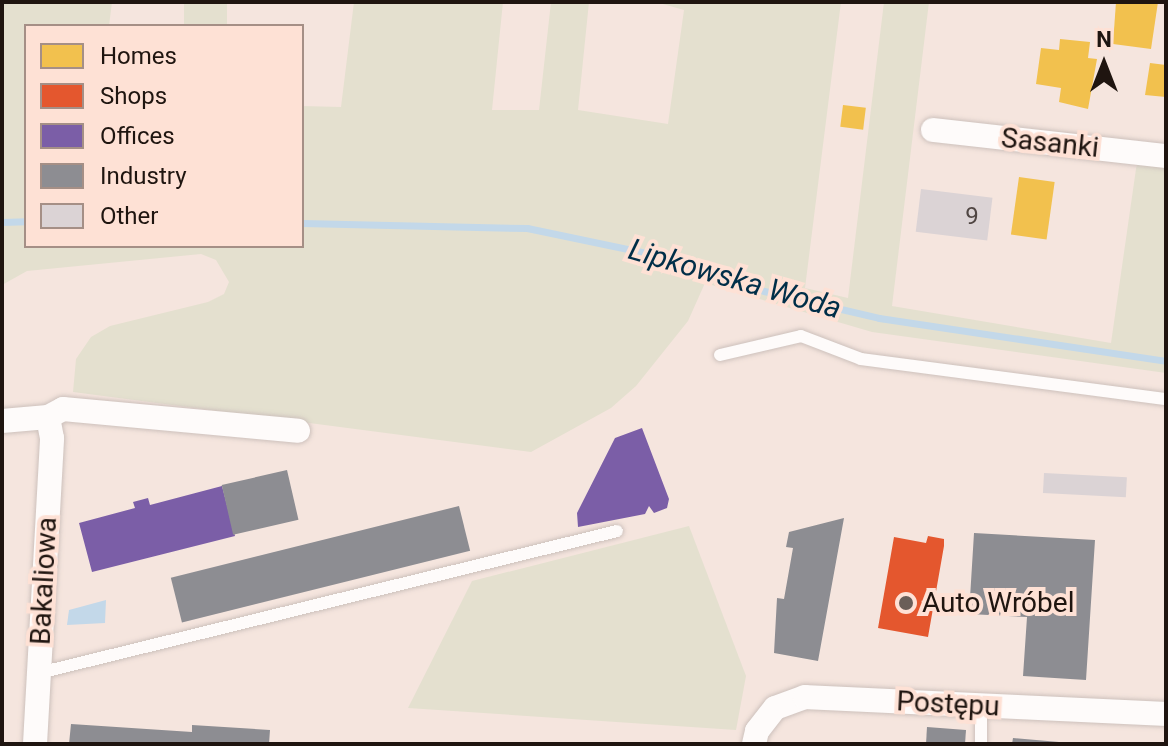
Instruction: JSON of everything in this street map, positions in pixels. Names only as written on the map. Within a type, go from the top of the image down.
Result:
[{"type":"street","name":"Sasanki","points":[[933,130],[1166,156]]},
{"type":"street","points":[[2,421],[48,417],[63,409],[298,431]]},
{"type":"street","name":"Bakaliowa","points":[[35,744],[52,438],[48,417]]},
{"type":"street","name":"Postępu","points":[[754,744],[757,731],[775,708],[805,697],[1166,714]]},
{"type":"lane","points":[[720,355],[801,336],[861,359],[1166,399]]},
{"type":"lane","points":[[39,673],[617,531]]},
{"type":"lane","points":[[981,706],[981,744]]},
{"type":"shaded area","points":[[2,2],[112,2],[109,24],[24,24],[24,248],[304,248],[304,106],[341,107],[354,2],[503,2],[492,110],[539,110],[551,2],[589,2],[578,110],[668,124],[684,10],[656,2],[841,2],[805,288],[848,298],[884,2],[929,2],[892,306],[1111,343],[1137,162],[1166,165],[1166,373],[872,332],[705,283],[688,321],[636,386],[611,408],[531,452],[73,392],[76,359],[91,337],[110,326],[208,302],[224,294],[229,282],[216,260],[201,254],[27,271],[2,285]]},
{"type":"shaded area","points":[[184,2],[227,2],[227,24],[184,24]]},
{"type":"shaded area","points":[[689,526],[746,676],[736,730],[408,708],[472,581]]},
{"type":"water","points":[[106,600],[105,623],[67,625],[69,610]]},
{"type":"building: Homes","points":[[1116,2],[1158,2],[1151,49],[1113,44]]},
{"type":"building: Homes","points":[[1060,39],[1090,42],[1088,58],[1097,59],[1088,109],[1059,102],[1061,88],[1036,84],[1041,48],[1059,50]]},
{"type":"building: Homes","points":[[1150,63],[1166,65],[1166,97],[1145,95]]},
{"type":"building: Homes","points":[[843,105],[866,108],[863,130],[840,127]]},
{"type":"building: Homes","points":[[1019,177],[1055,182],[1047,239],[1011,234]]},
{"type":"building: Shops","points":[[928,536],[944,539],[944,546],[928,637],[878,628],[894,537],[926,543]]},
{"type":"building: Offices","points":[[642,428],[669,499],[667,508],[654,513],[649,506],[645,514],[578,527],[577,513],[615,438]]},
{"type":"building: Offices","points":[[222,486],[235,536],[92,572],[79,523],[135,508],[133,502],[148,498],[150,505]]},
{"type":"building: Industry","points":[[287,470],[298,520],[233,535],[222,485]]},
{"type":"building: Industry","points":[[459,506],[470,551],[182,622],[171,578]]},
{"type":"building: Industry","points":[[844,518],[818,661],[774,653],[777,598],[784,599],[793,548],[786,547],[789,532]]},
{"type":"building: Industry","points":[[974,533],[1095,540],[1086,680],[1023,676],[1027,617],[969,614]]},
{"type":"building: Industry","points":[[71,724],[192,732],[192,725],[270,730],[269,744],[69,744]]},
{"type":"building: Industry","points":[[927,727],[966,730],[965,744],[926,744]]},
{"type":"building: Industry","points":[[1013,738],[1059,742],[1059,744],[1012,744]]},
{"type":"building: Other","points":[[921,189],[992,198],[987,240],[916,232]]},
{"type":"building: Other","points":[[1044,473],[1127,477],[1126,497],[1043,493]]},
{"type":"waterway","name":"Lipkowska Woda","points":[[2,222],[24,221]]},
{"type":"waterway","name":"Lipkowska Woda","points":[[304,223],[527,228],[647,253],[764,291],[879,318],[1166,361]]},
{"type":"place","name":"Auto Wróbel","points":[[906,603]]}]
